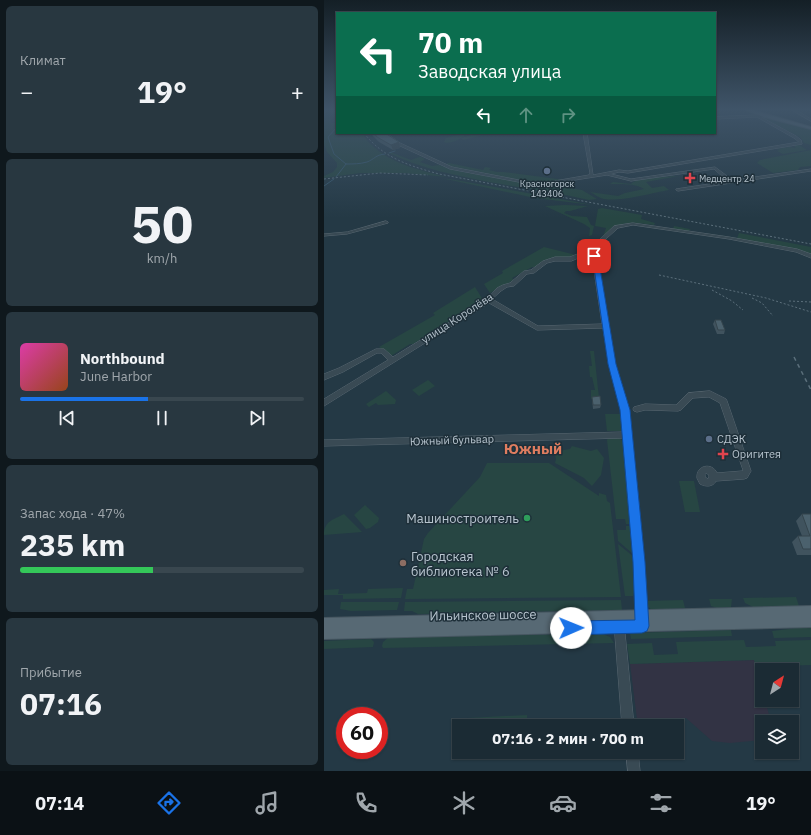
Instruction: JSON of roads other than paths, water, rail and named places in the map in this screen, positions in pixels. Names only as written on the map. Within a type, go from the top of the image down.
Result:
[{"type":"main road","name":"Ильинское шоссе","points":[[642,622],[811,612]]},
{"type":"main road","name":"Ильинское шоссе","points":[[324,624],[811,621]]},
{"type":"main road","name":"Ильинское шоссе","points":[[324,633],[619,622]]},
{"type":"street","points":[[403,146],[449,167],[540,184],[591,174],[600,175],[619,171],[633,171],[783,146]]},
{"type":"street","points":[[587,146],[591,174]]},
{"type":"street","points":[[607,174],[630,180],[715,168],[725,176],[713,179],[718,183]]},
{"type":"street","points":[[678,190],[811,170]]},
{"type":"street","points":[[324,235],[347,233],[386,222]]},
{"type":"street","points":[[642,622],[639,562],[628,435],[625,410],[612,364],[594,256],[597,244],[614,229],[621,225],[633,224],[729,238],[797,251],[811,256]]},
{"type":"street","name":"улица Королёва","points":[[324,402],[490,300],[493,295],[506,285],[512,285],[526,272],[532,272],[545,262],[554,259],[571,259],[580,255],[594,256]]},
{"type":"street","points":[[490,300],[537,328],[606,326]]},
{"type":"street","points":[[324,377],[341,370],[376,351],[382,351],[392,360]]},
{"type":"street","points":[[637,410],[650,407],[678,408],[691,395],[710,394],[723,400],[747,471],[744,475],[714,477]]},
{"type":"street","name":"Южный бульвар","points":[[324,443],[628,435]]},
{"type":"street","points":[[619,622],[623,692],[627,719]]},
{"type":"street","points":[[633,759],[634,771]]},
{"type":"waterway","points":[[331,146],[334,154],[346,164]]},
{"type":"waterway","points":[[389,153],[395,151]]},
{"type":"waterway","points":[[346,164],[359,164],[367,162],[379,155],[385,154]]},
{"type":"waterway","points":[[336,177],[346,164]]},
{"type":"waterway","points":[[324,186],[334,179]]},
{"type":"railway","points":[[376,146],[398,160],[439,174],[811,244]]},
{"type":"railway","points":[[324,179],[380,173],[428,175]]},
{"type":"railway","points":[[659,275],[766,298],[811,312]]},
{"type":"railway","points":[[712,290],[732,301],[743,310]]},
{"type":"railway","points":[[752,298],[762,303],[773,316]]},
{"type":"railway","points":[[789,301],[811,302]]},
{"type":"railway","points":[[794,357],[811,390]]},
{"type":"place","name":"Красногорск 143406","points":[[547,171]]},
{"type":"place","name":"Медцентр 24","points":[[690,178]]},
{"type":"place","name":"СДЭК","points":[[709,439]]},
{"type":"place","name":"Оригитея","points":[[723,454]]},
{"type":"place","name":"Машиностроитель","points":[[527,518]]},
{"type":"place","name":"Городская библиотека № 6","points":[[403,563]]},
{"type":"district","name":"Южный","points":[[533,448]]}]
